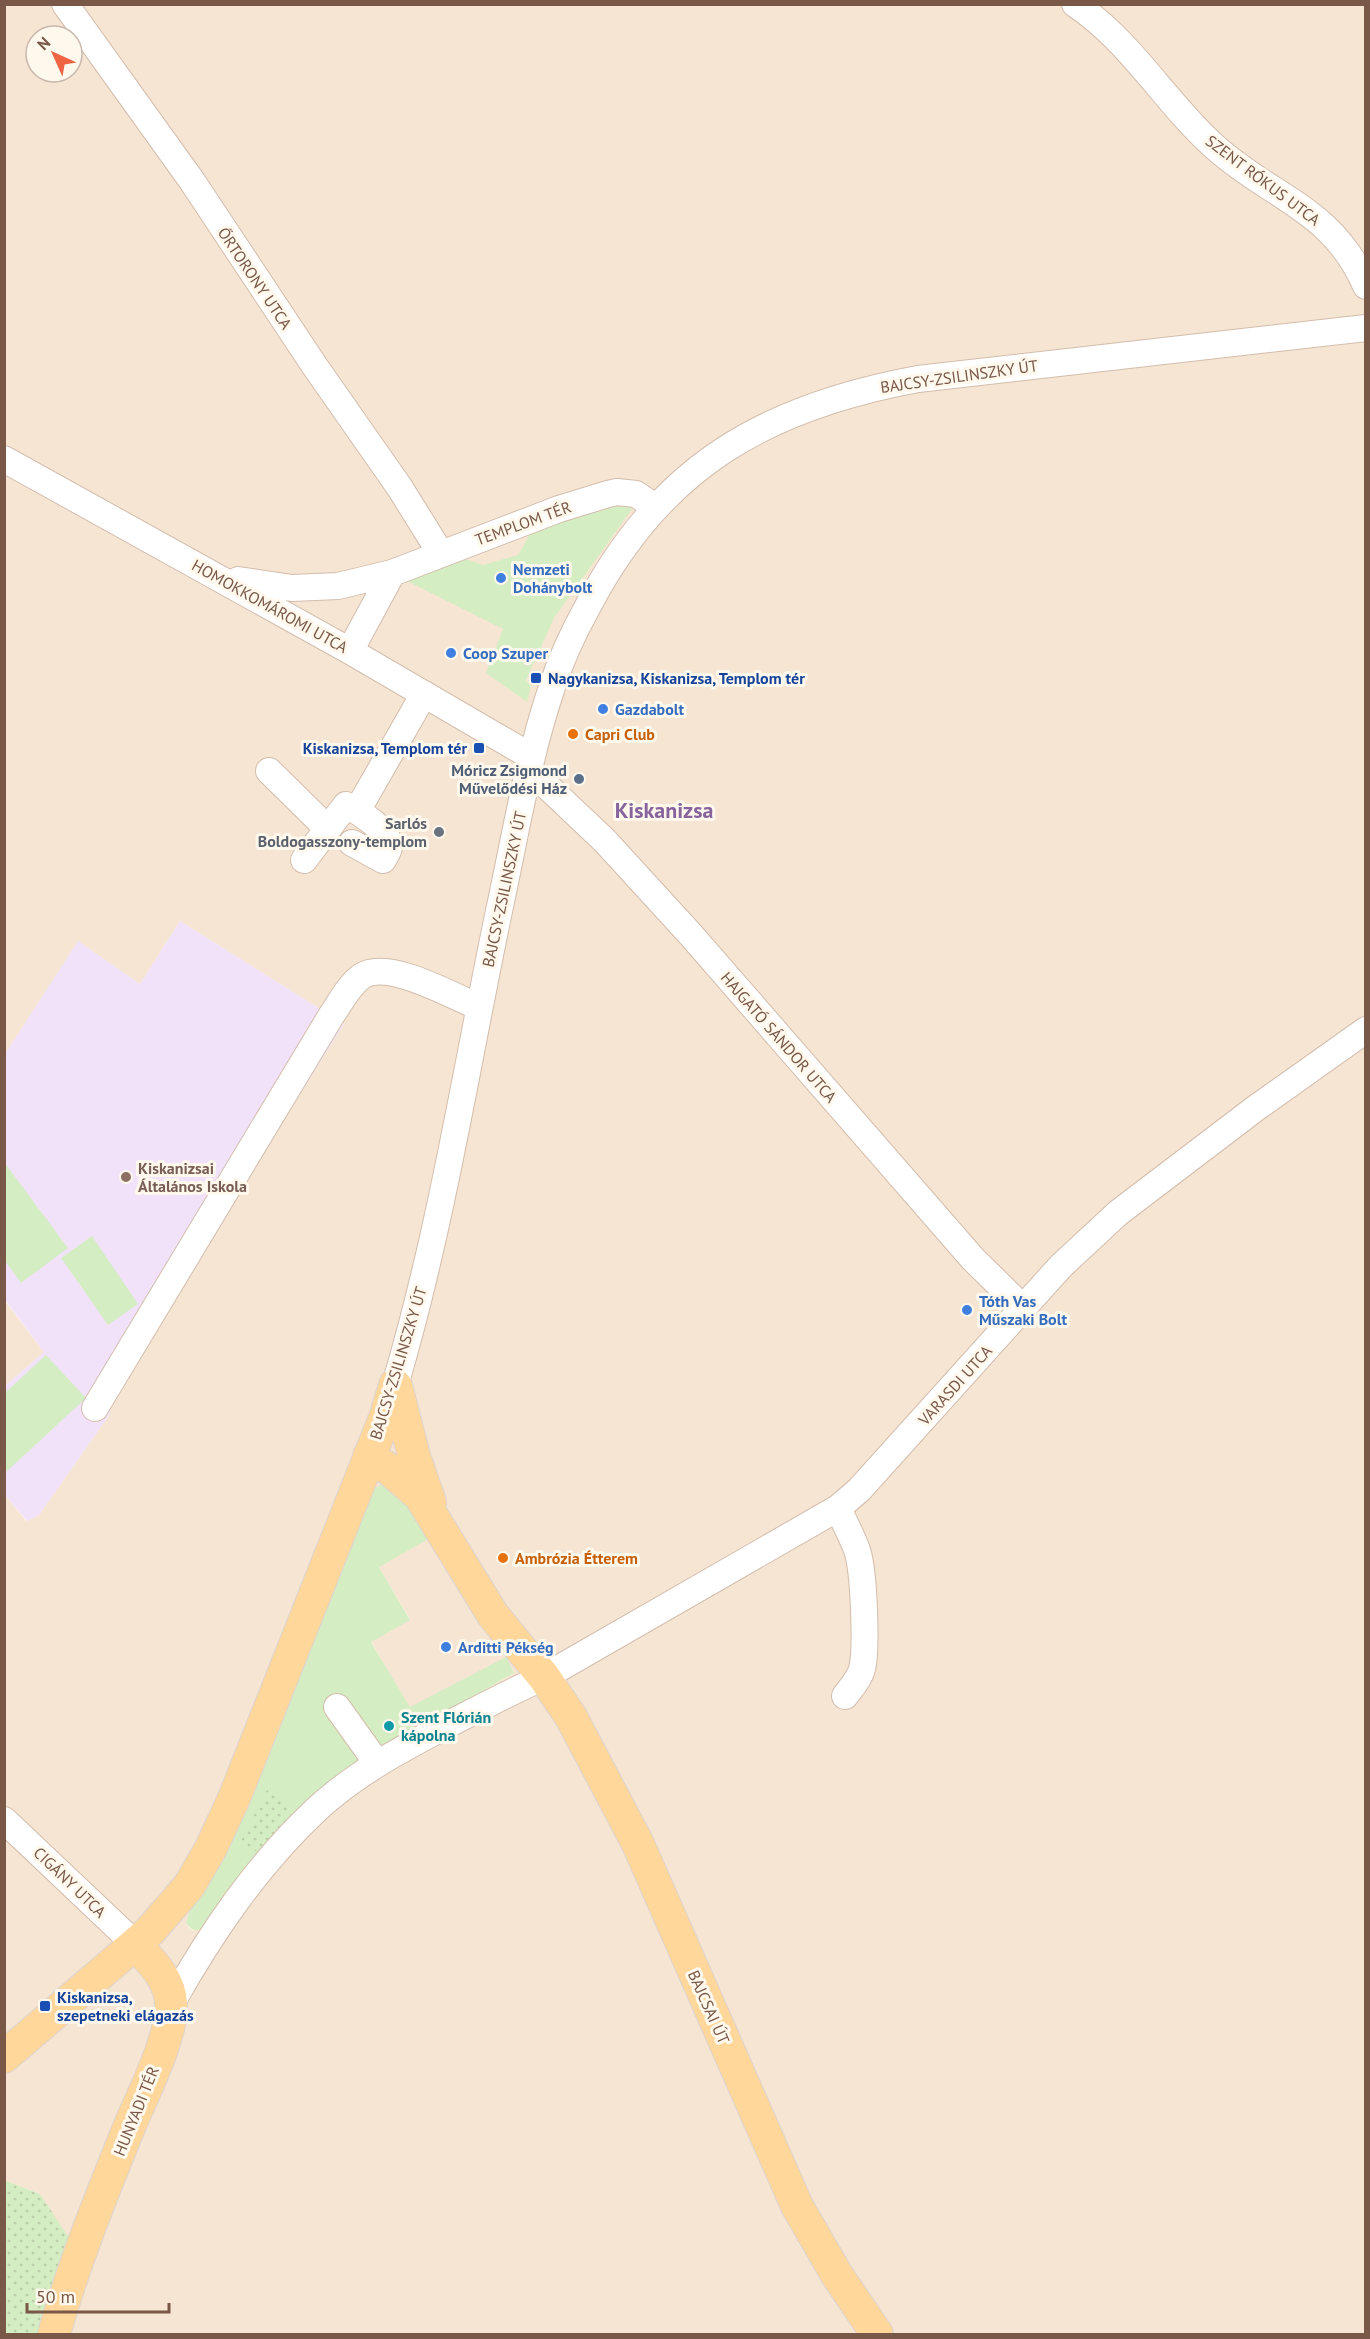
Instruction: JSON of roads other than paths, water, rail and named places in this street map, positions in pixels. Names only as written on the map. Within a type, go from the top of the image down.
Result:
[{"type":"main road","name":"BAJCSY-ZSILINSZKY ÚT","points":[[135,1944],[169,1911],[211,1848],[235,1796],[395,1385]]},
{"type":"main road","points":[[395,1385],[414,1456],[435,1517]]},
{"type":"main road","points":[[369,1456],[408,1484],[435,1517]]},
{"type":"main road","name":"BAJCSAI ÚT","points":[[435,1517],[458,1560],[493,1616],[544,1677],[571,1717],[638,1844],[797,2206],[837,2275],[878,2334]]},
{"type":"main road","points":[[4,2057],[135,1944],[159,1971],[171,2004]]},
{"type":"main road","name":"HUNYADI TÉR","points":[[54,2334],[95,2212],[160,2052],[171,2004]]},
{"type":"street","name":"ŐRTORONY UTCA","points":[[65,4],[192,182],[314,365],[400,488],[441,554]]},
{"type":"street","name":"SZENT RÓKUS UTCA","points":[[1075,4],[1118,40],[1217,149],[1297,203],[1335,235],[1353,261],[1365,286]]},
{"type":"street","name":"BAJCSY-ZSILINSZKY ÚT","points":[[395,1385],[431,1251],[479,1007],[531,763],[552,686],[583,614],[616,558],[655,507],[694,470],[736,441],[794,412],[864,390],[918,379],[1365,328]]},
{"type":"street","name":"HOMOKKOMÁROMI UTCA","points":[[4,459],[350,651],[423,694],[531,763]]},
{"type":"street","name":"TEMPLOM TÉR","points":[[215,575],[260,584],[312,588],[362,581],[392,573],[559,509],[608,494],[616,492],[636,494],[655,507]]},
{"type":"street","points":[[350,651],[392,573]]},
{"type":"street","points":[[357,811],[423,694]]},
{"type":"street","name":"HAJGATÓ SÁNDOR UTCA","points":[[531,763],[683,926],[973,1259],[1024,1309]]},
{"type":"street","points":[[269,771],[327,828]]},
{"type":"street","points":[[304,860],[346,805],[383,832],[389,839],[389,848],[383,860],[352,843]]},
{"type":"street","points":[[95,1408],[331,1016],[354,983],[366,974],[394,972],[479,1007]]},
{"type":"street","name":"VARASDI UTCA","points":[[171,2004],[209,1939],[262,1867],[318,1808],[376,1763],[518,1688],[544,1677],[838,1508],[859,1490],[1061,1266],[1118,1213],[1256,1108],[1365,1030]]},
{"type":"street","points":[[838,1508],[858,1552],[862,1581],[864,1654],[861,1671],[855,1684],[845,1696]]},
{"type":"street","points":[[337,1707],[376,1763]]},
{"type":"street","name":"CIGÁNY UTCA","points":[[4,1820],[135,1944]]},
{"type":"place","name":"Nemzeti Dohánybolt","points":[[501,578]]},
{"type":"place","name":"Coop Szuper","points":[[451,653]]},
{"type":"place","name":"Nagykanizsa, Kiskanizsa, Templom tér","points":[[536,678]]},
{"type":"place","name":"Gazdabolt","points":[[603,709]]},
{"type":"place","name":"Capri Club","points":[[573,734]]},
{"type":"place","name":"Kiskanizsa, Templom tér","points":[[479,748]]},
{"type":"place","name":"Móricz Zsigmond Művelődési Ház","points":[[579,779]]},
{"type":"place","name":"Sarlós Boldogasszony-templom","points":[[439,832]]},
{"type":"place","name":"Kiskanizsai Általános Iskola","points":[[126,1177]]},
{"type":"place","name":"Tóth Vas Műszaki Bolt","points":[[967,1310]]},
{"type":"place","name":"Ambrózia Étterem","points":[[503,1558]]},
{"type":"place","name":"Arditti Pékség","points":[[446,1647]]},
{"type":"place","name":"Szent Flórián kápolna","points":[[389,1726]]},
{"type":"place","name":"Kiskanizsa, szepetneki elágazás","points":[[45,2006]]},
{"type":"district","name":"Kiskanizsa","points":[[664,810]]}]
